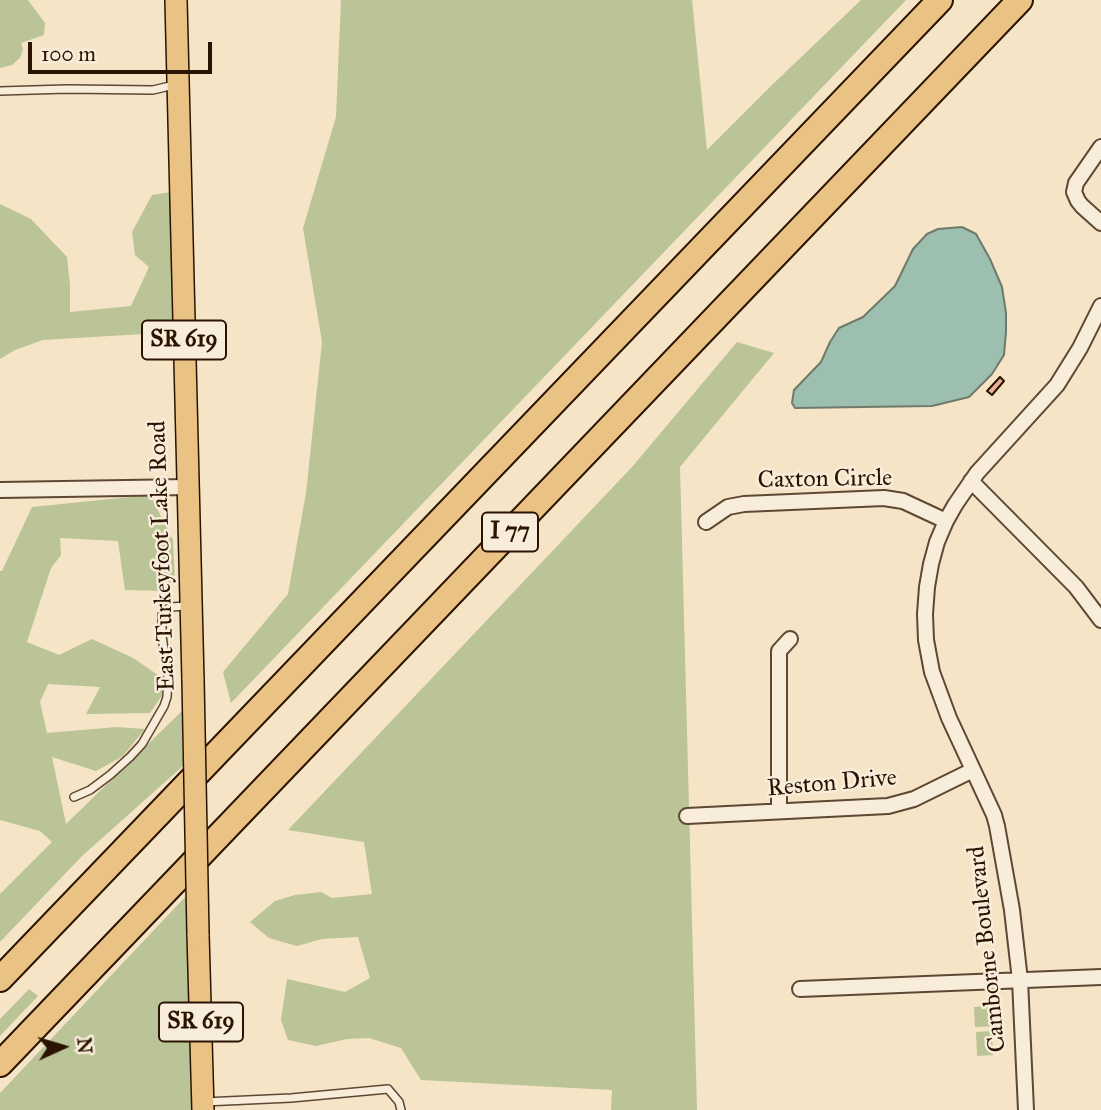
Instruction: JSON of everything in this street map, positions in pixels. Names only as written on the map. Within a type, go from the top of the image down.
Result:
[{"type":"highway","name":"I 77","points":[[0,979],[940,0]]},
{"type":"highway","name":"I 77","points":[[0,1065],[1020,0]]},
{"type":"main road","name":"East Turkeyfoot Lake Road","points":[[176,0],[203,1106]]},
{"type":"street","points":[[1101,147],[1074,188],[1078,201],[1101,223]]},
{"type":"street","name":"Camborne Boulevard","points":[[1026,1110],[1020,980],[1012,910],[997,826],[937,688],[926,640],[925,614],[931,564],[946,521],[971,481],[1058,385],[1097,324],[1101,306]]},
{"type":"street","points":[[971,481],[1076,587],[1101,620]]},
{"type":"street","points":[[0,490],[188,487]]},
{"type":"street","name":"Caxton Circle","points":[[706,522],[728,507],[744,504],[884,498],[903,501],[946,521]]},
{"type":"street","points":[[779,811],[779,651],[790,639]]},
{"type":"street","name":"Reston Drive","points":[[687,816],[888,806],[914,799],[973,770]]},
{"type":"street","points":[[800,989],[1101,977]]},
{"type":"lane","points":[[0,91],[153,90],[178,84]]},
{"type":"lane","points":[[74,797],[90,790],[110,775],[142,744],[167,697],[168,677],[162,615],[170,607],[192,606]]},
{"type":"lane","points":[[203,1106],[388,1089],[399,1102],[401,1110]]},
{"type":"shaded area","points":[[0,0],[28,0],[45,23],[44,35],[21,43],[23,49],[20,58],[12,65],[0,68]]},
{"type":"shaded area","points":[[341,0],[692,0],[707,150],[861,0],[906,0],[231,703],[223,672],[288,594],[306,493],[322,342],[303,228],[336,117]]},
{"type":"shaded area","points":[[171,192],[176,332],[43,340],[15,350],[0,359],[0,204],[31,219],[67,257],[70,312],[131,306],[149,267],[135,255],[132,232],[152,195]]},
{"type":"shaded area","points":[[962,227],[976,234],[1002,287],[1006,313],[1004,355],[992,374],[969,397],[932,406],[795,408],[792,403],[794,390],[821,362],[839,328],[863,317],[895,286],[913,249],[927,234],[938,229]]},
{"type":"shaded area","points":[[737,342],[774,353],[680,467],[697,1110],[611,1110],[612,1090],[421,1080],[401,1048],[369,1038],[347,1039],[316,1046],[288,1040],[281,1020],[287,979],[345,992],[370,978],[358,937],[322,939],[297,946],[269,938],[250,922],[275,901],[295,895],[321,892],[332,898],[372,894],[364,842],[288,830],[632,467]]},
{"type":"shaded area","points":[[150,495],[173,540],[175,583],[164,591],[125,590],[118,541],[60,538],[61,555],[51,568],[27,642],[59,655],[92,639],[133,658],[158,675],[163,694],[150,713],[86,714],[100,687],[48,684],[40,702],[47,733],[117,727],[145,729],[123,756],[96,771],[52,757],[66,824],[182,711],[183,766],[82,856],[0,942],[0,894],[52,842],[40,831],[0,820],[0,571],[32,507]]},
{"type":"shaded area","points":[[188,894],[196,1110],[0,1110],[0,1093]]},
{"type":"shaded area","points":[[29,989],[38,996],[0,1036],[0,1019]]},
{"type":"shaded area","points":[[997,1005],[998,1026],[975,1027],[974,1007]]},
{"type":"shaded area","points":[[992,1031],[993,1055],[977,1056],[976,1032]]},
{"type":"building","points":[[1000,377],[1004,381],[992,395],[987,391]]}]
